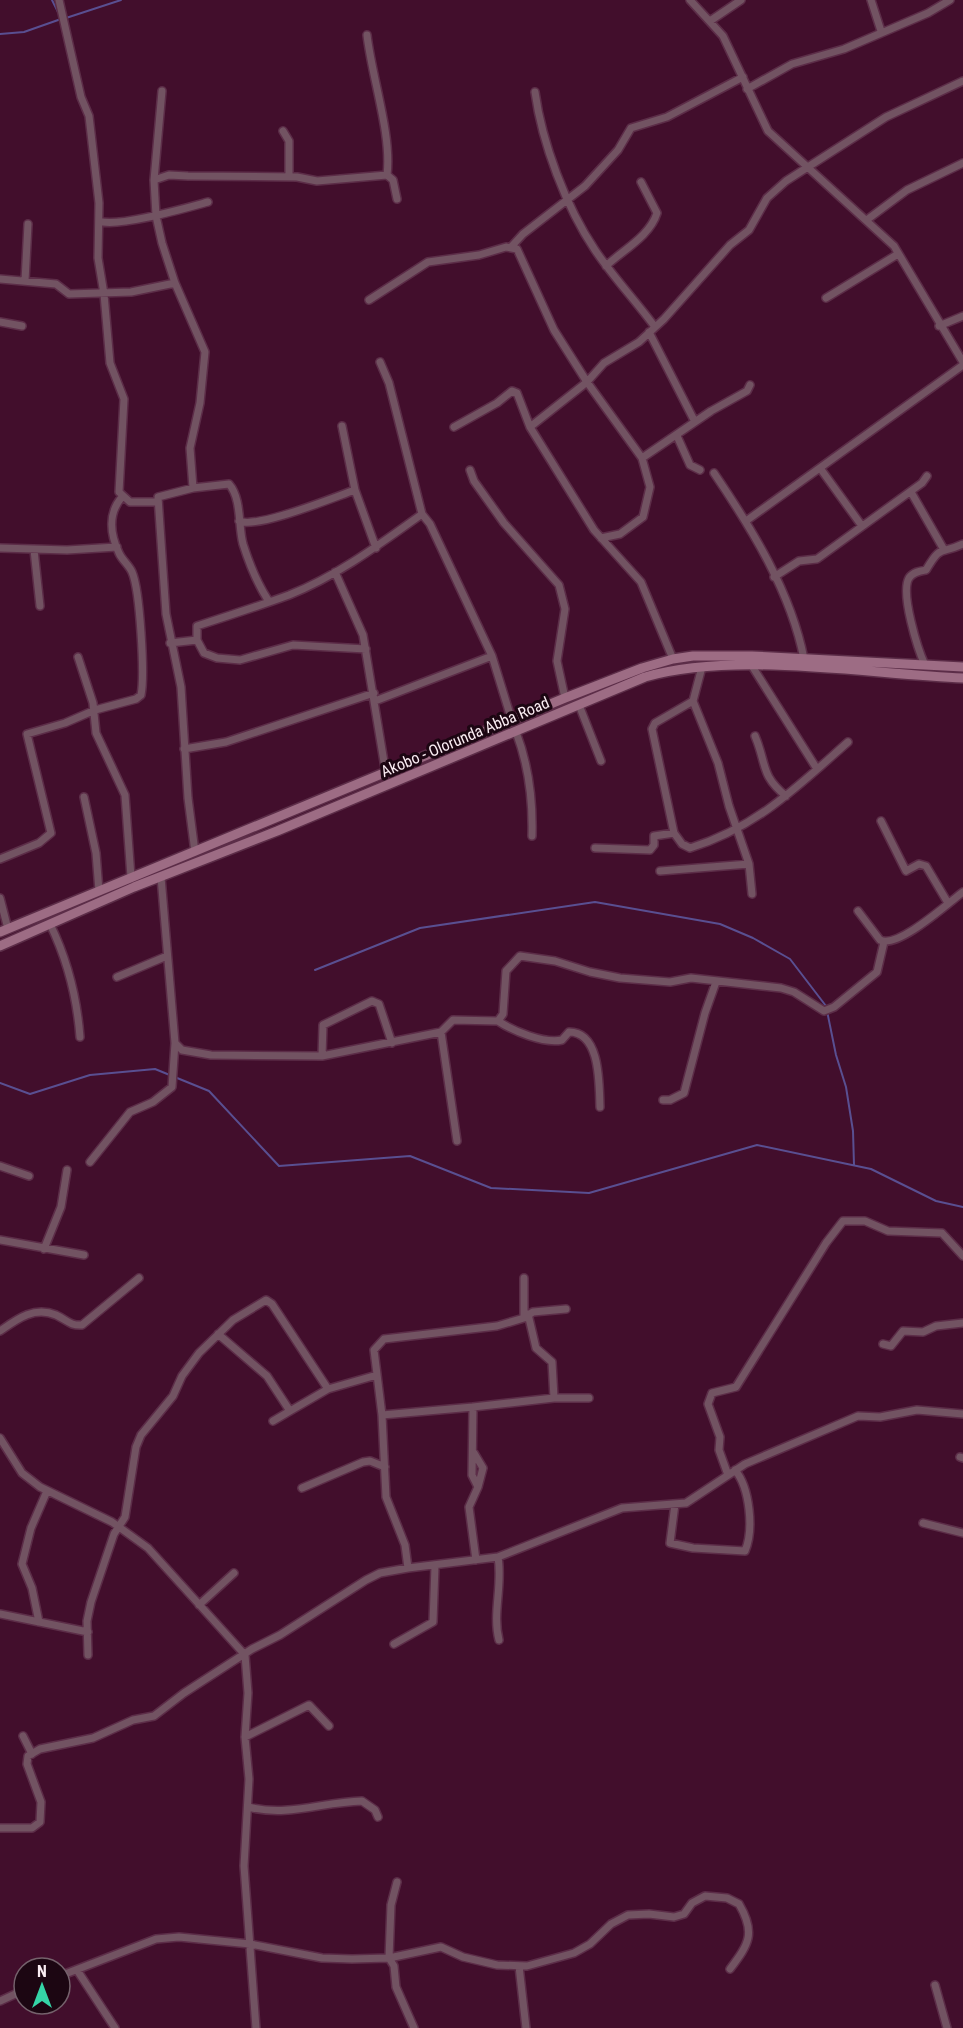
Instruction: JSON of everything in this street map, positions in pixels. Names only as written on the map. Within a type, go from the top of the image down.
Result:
[{"type":"main road","name":"Akobo - Olorunda Abba Road","points":[[4,931],[565,698],[673,659],[753,656],[963,667]]},
{"type":"main road","name":"Akobo - Olorunda Abba Road","points":[[0,946],[645,677],[670,669],[752,666],[963,678]]},
{"type":"main road","points":[[593,687],[597,698]]},
{"type":"street","points":[[59,0],[81,97],[89,116],[99,221],[98,258],[104,294],[110,363],[124,399],[118,484],[122,497],[130,502],[157,502]]},
{"type":"street","points":[[690,0],[723,36],[768,131],[868,219],[894,246],[963,364],[746,521]]},
{"type":"street","points":[[710,21],[741,0]]},
{"type":"street","points":[[871,0],[881,32]]},
{"type":"street","points":[[747,88],[792,64],[844,49],[928,13],[950,0]]},
{"type":"street","points":[[368,35],[371,67],[389,153],[387,175]]},
{"type":"street","points":[[511,247],[523,234],[568,200],[618,150],[631,128],[667,117],[743,77]]},
{"type":"street","points":[[530,426],[587,382],[604,363],[652,329],[730,245],[749,230],[767,198],[786,181],[886,117],[935,92],[963,81]]},
{"type":"street","points":[[162,91],[154,180],[156,216],[174,283],[205,352],[200,403],[190,448],[193,488]]},
{"type":"street","points":[[535,92],[538,112],[574,214],[606,266],[652,329],[695,422]]},
{"type":"street","points":[[283,131],[290,141],[289,177]]},
{"type":"street","points":[[868,219],[907,190],[963,163]]},
{"type":"street","points":[[154,180],[169,175],[289,177],[316,181],[387,175],[393,180],[397,199]]},
{"type":"street","points":[[606,266],[645,233],[655,221],[657,213],[641,182]]},
{"type":"street","points":[[99,221],[108,224],[136,217],[156,216],[208,202]]},
{"type":"street","points":[[25,281],[28,224]]},
{"type":"street","points":[[369,300],[428,262],[479,255],[511,247],[517,249],[554,330],[587,382],[642,458],[650,487],[643,517],[620,534],[601,538]]},
{"type":"street","points":[[826,298],[898,254]]},
{"type":"street","points":[[0,279],[56,284],[69,294],[104,294],[152,289],[174,283]]},
{"type":"street","points":[[939,326],[963,316]]},
{"type":"street","points":[[0,322],[22,326]]},
{"type":"street","points":[[380,362],[389,382],[422,514],[430,524],[492,656],[513,721]]},
{"type":"street","points":[[642,458],[695,422],[747,391],[750,385]]},
{"type":"street","points":[[454,426],[497,403],[512,391],[517,393],[530,426],[601,538],[641,582],[673,659]]},
{"type":"street","points":[[342,426],[355,490],[376,548]]},
{"type":"street","points":[[677,436],[690,465],[700,470]]},
{"type":"street","points":[[820,468],[862,526]]},
{"type":"street","points":[[470,470],[474,481],[504,523],[559,585],[566,609],[557,660],[565,698]]},
{"type":"street","points":[[714,473],[746,521],[798,626],[804,659]]},
{"type":"street","points":[[774,577],[798,561],[817,559],[910,492],[927,476]]},
{"type":"street","points":[[195,852],[184,749],[181,687],[170,643],[157,502],[161,495],[181,493],[193,488],[229,484],[234,492],[243,523],[241,532],[258,584],[268,600]]},
{"type":"street","points":[[243,523],[278,517],[355,490]]},
{"type":"street","points":[[910,492],[943,548]]},
{"type":"street","points":[[0,859],[39,843],[51,833],[27,734],[65,723],[95,710],[136,699],[141,695],[136,590],[132,572],[117,546],[112,517],[113,508],[122,497]]},
{"type":"street","points":[[366,649],[293,645],[240,660],[217,658],[204,653],[197,640],[197,626],[290,594],[335,572],[376,548],[422,514]]},
{"type":"street","points":[[926,665],[910,612],[907,586],[912,574],[926,570],[934,556],[943,548],[963,544]]},
{"type":"street","points":[[0,548],[34,550],[117,546]]},
{"type":"street","points":[[34,550],[40,606]]},
{"type":"street","points":[[335,572],[354,610],[366,649],[386,774]]},
{"type":"street","points":[[170,643],[197,640]]},
{"type":"street","points":[[184,749],[226,742],[375,697],[492,656]]},
{"type":"street","points":[[78,657],[95,710],[96,733],[125,795],[131,877]]},
{"type":"street","points":[[752,666],[817,769]]},
{"type":"street","points":[[702,667],[693,701],[718,762],[749,864],[752,894]]},
{"type":"street","points":[[693,701],[655,723],[652,729],[674,833],[682,844],[690,848],[737,830],[810,778],[848,742]]},
{"type":"street","points":[[579,705],[601,761]]},
{"type":"street","points":[[516,732],[528,771],[532,799],[532,836]]},
{"type":"street","points":[[755,736],[766,774],[774,786],[786,796]]},
{"type":"street","points":[[84,797],[96,853],[99,891]]},
{"type":"street","points":[[881,821],[906,871],[919,864],[927,866],[948,903]]},
{"type":"street","points":[[595,848],[650,850],[654,845],[653,838],[656,833],[674,833]]},
{"type":"street","points":[[660,872],[749,864]]},
{"type":"street","points":[[90,1162],[130,1112],[153,1102],[172,1087],[175,1072],[175,1043],[166,956],[162,877]]},
{"type":"street","points":[[884,942],[893,941],[913,930],[963,891]]},
{"type":"street","points":[[0,898],[4,931]]},
{"type":"street","points":[[858,911],[884,942]]},
{"type":"street","points":[[50,924],[61,946],[78,1010],[80,1037]]},
{"type":"street","points":[[498,1021],[503,1014],[506,971],[512,962],[520,957],[555,961],[620,978],[670,982],[691,978],[781,988],[794,992],[827,1010],[877,972],[884,942]]},
{"type":"street","points":[[117,977],[166,956]]},
{"type":"street","points":[[663,1100],[670,1100],[684,1093],[705,1013],[716,982]]},
{"type":"street","points":[[322,1056],[323,1025],[372,1001],[379,1004],[392,1043]]},
{"type":"street","points":[[175,1043],[182,1050],[212,1055],[322,1056],[441,1032],[453,1020],[498,1021],[523,1033],[554,1041],[562,1040],[569,1032],[575,1033],[590,1045],[599,1082],[600,1107]]},
{"type":"street","points":[[441,1032],[457,1142]]},
{"type":"street","points":[[0,1166],[29,1176]]},
{"type":"street","points":[[44,1249],[61,1207],[67,1170]]},
{"type":"street","points":[[728,1475],[719,1450],[720,1437],[708,1404],[712,1394],[736,1387],[826,1243],[843,1221],[865,1221],[888,1231],[942,1233],[963,1256]]},
{"type":"street","points":[[0,1240],[84,1256]]},
{"type":"street","points":[[0,1331],[22,1315],[35,1313],[56,1315],[73,1326],[82,1325],[139,1278]]},
{"type":"street","points":[[524,1278],[526,1316],[536,1348],[552,1362],[554,1398]]},
{"type":"street","points":[[88,1655],[91,1602],[118,1526],[125,1517],[136,1447],[141,1435],[173,1396],[190,1364],[233,1320],[266,1300],[272,1304],[328,1389]]},
{"type":"street","points":[[408,1568],[405,1545],[386,1497],[382,1415],[374,1350],[384,1339],[497,1326],[526,1316],[567,1309]]},
{"type":"street","points":[[884,1344],[891,1346],[903,1331],[923,1332],[936,1326],[963,1323]]},
{"type":"street","points":[[218,1334],[267,1376],[290,1411]]},
{"type":"street","points":[[273,1421],[328,1389],[377,1376]]},
{"type":"street","points":[[382,1415],[554,1398],[589,1398]]},
{"type":"street","points":[[473,1407],[472,1475],[478,1487],[469,1507],[476,1560]]},
{"type":"street","points":[[0,1828],[32,1828],[40,1822],[41,1802],[27,1764],[28,1756],[40,1749],[93,1738],[133,1720],[154,1716],[184,1693],[280,1635],[354,1586],[381,1574],[408,1568],[498,1557],[622,1508],[661,1503],[686,1503],[757,1458],[858,1416],[880,1417],[917,1410],[963,1414]]},
{"type":"street","points":[[0,1438],[22,1473],[47,1491],[118,1526],[148,1548],[241,1648],[249,1693],[245,1737],[249,1779],[244,1866],[256,2028]]},
{"type":"street","points":[[302,1488],[363,1462],[370,1461],[385,1467]]},
{"type":"street","points":[[675,1504],[670,1543],[693,1548],[745,1551],[748,1544],[749,1502],[743,1479],[735,1470]]},
{"type":"street","points":[[39,1622],[32,1588],[22,1564],[32,1528],[47,1491]]},
{"type":"street","points":[[923,1522],[963,1533]]},
{"type":"street","points":[[498,1557],[501,1578],[497,1590],[499,1614],[496,1629],[500,1640]]},
{"type":"street","points":[[394,1644],[433,1622],[435,1566]]},
{"type":"street","points":[[199,1605],[234,1573]]},
{"type":"street","points":[[0,1614],[88,1632]]},
{"type":"street","points":[[245,1737],[309,1705],[329,1726]]},
{"type":"street","points":[[22,1736],[32,1754]]},
{"type":"street","points":[[248,1807],[288,1812],[312,1805],[362,1801],[375,1810],[378,1817]]},
{"type":"street","points":[[397,1882],[391,1905],[389,1958],[394,1966],[396,1987],[414,2028]]},
{"type":"street","points":[[72,1972],[156,1939],[179,1937],[250,1944],[322,1958],[389,1958],[441,1947],[463,1957],[497,1965],[519,1966],[549,1962],[574,1953],[590,1944],[611,1924],[628,1915],[649,1914],[674,1917],[684,1914],[692,1904],[705,1896],[714,1896],[739,1904],[749,1926],[748,1943],[730,1969]]},
{"type":"street","points":[[519,1966],[526,2028]]},
{"type":"street","points":[[77,1970],[115,2028]]},
{"type":"street","points":[[935,1985],[947,2028]]},
{"type":"waterway","points":[[52,0],[59,14]]},
{"type":"waterway","points":[[66,18],[121,0]]},
{"type":"waterway","points":[[0,34],[24,32],[61,19]]},
{"type":"waterway","points":[[315,970],[420,928],[595,902],[720,924],[753,938],[790,959],[826,1006],[836,1055],[846,1087],[853,1131],[854,1165]]},
{"type":"waterway","points":[[0,1083],[30,1094],[90,1075],[155,1069],[209,1091],[279,1166],[410,1156],[491,1188],[589,1193],[757,1145],[871,1169],[936,1201],[963,1207]]}]
